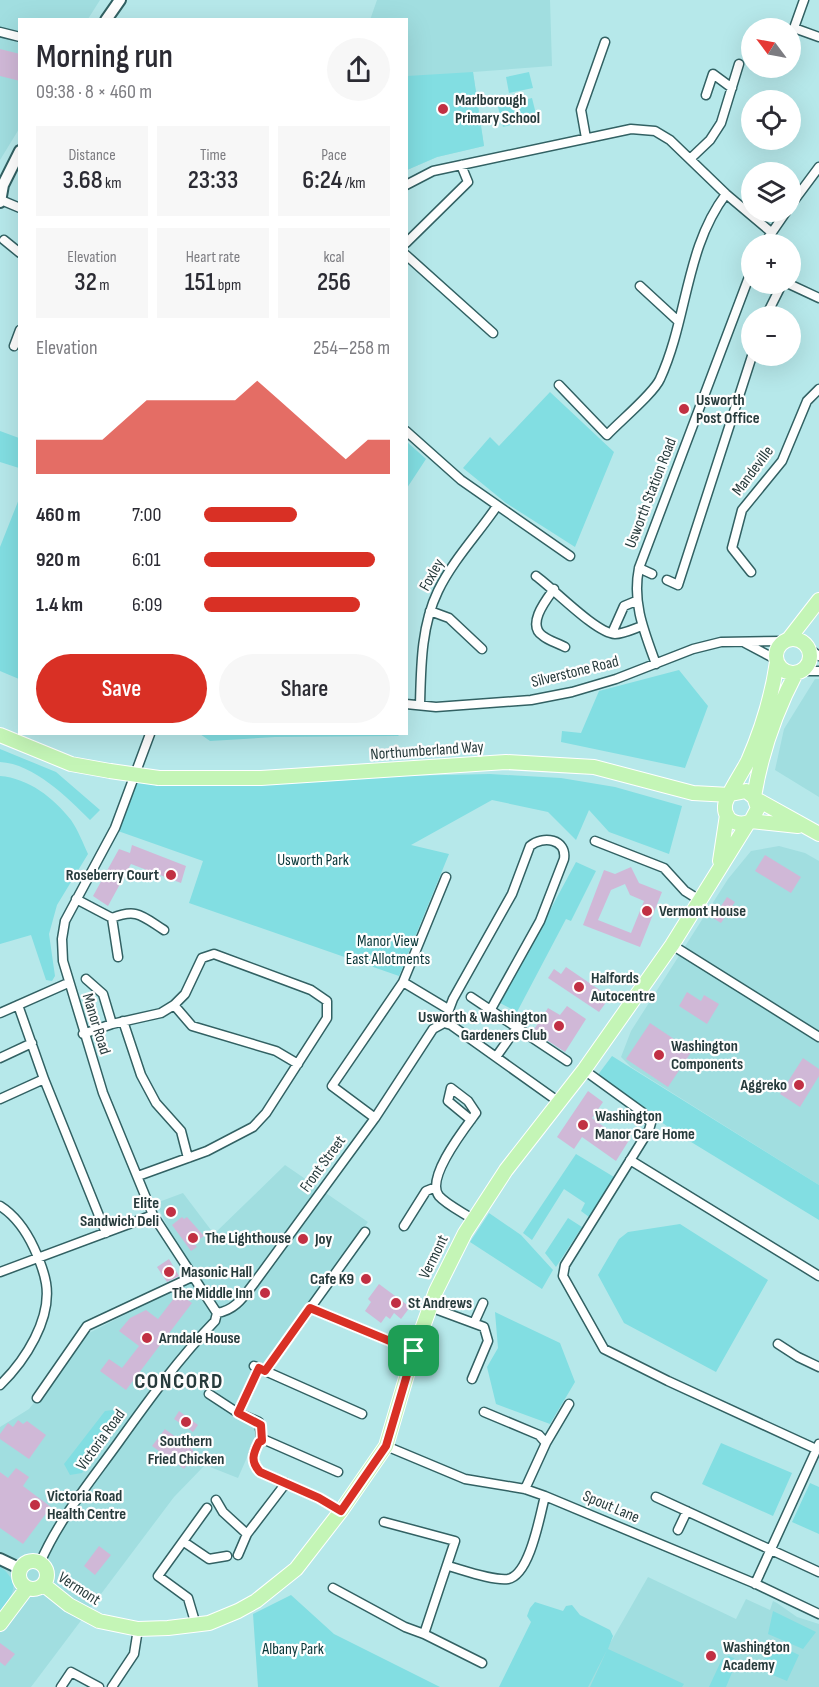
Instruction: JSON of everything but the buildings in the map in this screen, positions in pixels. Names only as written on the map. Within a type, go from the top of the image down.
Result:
[{"type":"main road","points":[[813,831],[750,822],[734,822],[726,814],[725,803],[748,760],[768,707],[778,650],[817,603]]},
{"type":"main road","points":[[750,822],[757,813],[755,798],[765,750],[783,699],[799,672],[808,663],[817,603]]},
{"type":"main road","points":[[787,641],[794,639],[810,649]]},
{"type":"main road","points":[[777,661],[787,672],[799,672]]},
{"type":"main road","name":"Northumberland Way","points":[[0,735],[71,764],[159,778],[261,778],[506,762],[594,767],[693,793],[730,795]]},
{"type":"main road","points":[[730,795],[746,791],[813,831]]},
{"type":"main road","name":"Northumberland Way","points":[[693,793],[726,814]]},
{"type":"main road","name":"Vermont","points":[[719,866],[726,814]]},
{"type":"main road","name":"Vermont","points":[[44,1585],[84,1614],[120,1627],[138,1629],[196,1625],[238,1611],[256,1601],[296,1569],[341,1511],[386,1446],[414,1351],[430,1307],[465,1233],[506,1170],[584,1070],[672,945],[701,901],[719,866],[750,822]]},
{"type":"main road","points":[[32,1562],[40,1563],[47,1574],[44,1585],[34,1589],[27,1588],[20,1580],[21,1569],[32,1562]]},
{"type":"main road","points":[[0,1624],[27,1588]]},
{"type":"street","points":[[107,18],[120,0]]},
{"type":"street","points":[[804,0],[794,28],[819,37]]},
{"type":"street","points":[[0,32],[18,36]]},
{"type":"street","points":[[586,138],[581,110],[605,42]]},
{"type":"street","points":[[690,159],[710,140],[721,123],[739,64]]},
{"type":"street","points":[[706,95],[713,74],[732,88]]},
{"type":"street","points":[[408,184],[433,171],[586,138],[631,129],[654,131],[670,140],[726,194],[771,232],[778,222]]},
{"type":"street","points":[[18,155],[3,185],[1,201],[18,207]]},
{"type":"street","points":[[408,241],[468,182],[461,165]]},
{"type":"street","points":[[801,191],[819,167]]},
{"type":"street","points":[[559,385],[607,435],[660,381],[698,247],[712,212],[726,194]]},
{"type":"street","points":[[4,240],[18,251]]},
{"type":"street","points":[[408,257],[493,333]]},
{"type":"street","points":[[640,286],[678,321]]},
{"type":"street","points":[[801,290],[819,298]]},
{"type":"street","name":"Usworth Station Road","points":[[656,664],[642,626],[636,601],[639,568],[743,294]]},
{"type":"street","points":[[14,346],[18,335]]},
{"type":"street","points":[[667,580],[678,585],[749,366]]},
{"type":"street","name":"Mandeville","points":[[751,572],[732,548],[742,510],[782,461],[807,401],[819,389]]},
{"type":"street","points":[[408,433],[461,480],[570,556]]},
{"type":"street","name":"Foxley","points":[[420,705],[423,648],[430,611],[444,579],[497,507]]},
{"type":"street","points":[[639,568],[652,574]]},
{"type":"street","points":[[536,576],[582,615],[612,633],[624,633],[642,626]]},
{"type":"street","points":[[554,589],[538,612],[537,629],[542,636],[566,646]]},
{"type":"street","points":[[612,633],[624,606],[636,601]]},
{"type":"street","points":[[430,611],[449,618],[482,649]]},
{"type":"street","name":"Silverstone Road","points":[[408,704],[436,707],[531,700],[594,685],[693,649],[721,642],[787,641]]},
{"type":"street","name":"Silverstone Road","points":[[745,643],[777,661]]},
{"type":"street","points":[[799,672],[819,671]]},
{"type":"street","name":"Manor Road","points":[[150,735],[115,828],[65,921],[62,939],[63,961],[83,1034],[103,1094],[153,1215],[217,1313]]},
{"type":"street","points":[[491,1009],[540,921],[564,859],[565,853],[557,842],[550,839],[536,841],[530,846],[503,912],[448,1009],[444,1023],[451,1025],[559,1102]]},
{"type":"street","points":[[595,841],[664,868],[685,891],[701,901]]},
{"type":"street","points":[[375,1118],[332,1086],[402,982],[446,877]]},
{"type":"street","points":[[76,899],[112,918]]},
{"type":"street","points":[[112,918],[128,911],[143,916],[164,930]]},
{"type":"street","points":[[112,918],[118,957]]},
{"type":"street","points":[[672,945],[819,1037]]},
{"type":"street","points":[[83,1034],[123,1021],[161,1013],[185,994],[201,958],[214,954],[311,990],[327,1001],[327,1018],[266,1113],[253,1127],[188,1158],[138,1176]]},
{"type":"street","points":[[86,979],[103,994],[112,1024]]},
{"type":"street","points":[[402,982],[448,1009]]},
{"type":"street","points":[[0,1013],[68,983]]},
{"type":"street","points":[[471,997],[518,1026],[567,1061]]},
{"type":"street","points":[[18,1005],[44,1079],[106,1233]]},
{"type":"street","points":[[174,1005],[192,1026],[276,1050],[297,1064]]},
{"type":"street","points":[[123,1021],[141,1075],[156,1103],[181,1131],[188,1158]]},
{"type":"street","name":"Front Street","points":[[217,1313],[229,1311],[237,1305],[375,1118],[434,1029],[444,1023]]},
{"type":"street","points":[[496,1057],[518,1026]]},
{"type":"street","points":[[0,1058],[32,1043]]},
{"type":"street","points":[[584,1070],[650,1118],[651,1123],[649,1130],[565,1265],[563,1276],[604,1349],[672,1383],[818,1447],[755,1584]]},
{"type":"street","points":[[0,1099],[44,1079]]},
{"type":"street","points":[[471,1120],[442,1164],[436,1187],[439,1196],[474,1220]]},
{"type":"street","points":[[630,1160],[819,1276]]},
{"type":"street","points":[[404,1226],[426,1191],[436,1187]]},
{"type":"street","points":[[0,1206],[17,1220],[30,1238],[40,1259],[46,1284],[45,1311],[17,1366],[0,1385]]},
{"type":"street","points":[[0,1272],[153,1215]]},
{"type":"street","points":[[238,1413],[259,1368],[310,1308],[365,1232]]},
{"type":"street","points":[[37,1398],[87,1326],[194,1276]]},
{"type":"street","points":[[474,1323],[483,1303]]},
{"type":"street","points":[[430,1307],[484,1327],[488,1341],[472,1379]]},
{"type":"street","points":[[310,1308],[414,1351]]},
{"type":"street","name":"Victoria Road","points":[[40,1563],[50,1541],[81,1493],[172,1371],[215,1321],[217,1313]]},
{"type":"street","points":[[778,1344],[798,1357],[819,1366]]},
{"type":"street","points":[[259,1368],[362,1414]]},
{"type":"street","points":[[209,1394],[238,1413],[259,1422],[262,1441]]},
{"type":"street","points":[[525,1489],[546,1443],[568,1404]]},
{"type":"street","points":[[484,1412],[539,1435],[546,1443]]},
{"type":"street","points":[[338,1472],[265,1440],[259,1442],[253,1454],[255,1466],[260,1472],[341,1511]]},
{"type":"street","name":"Spout Lane","points":[[386,1446],[465,1479],[525,1489],[545,1496],[755,1584],[819,1614]]},
{"type":"street","points":[[238,1554],[247,1534],[286,1483]]},
{"type":"street","points":[[448,1566],[499,1578],[509,1579],[516,1575],[526,1563],[545,1496]]},
{"type":"street","points":[[656,1497],[819,1572]]},
{"type":"street","points":[[216,1500],[223,1512],[247,1534]]},
{"type":"street","points":[[196,1625],[188,1598],[158,1576],[207,1508]]},
{"type":"street","points":[[678,1530],[687,1511]]},
{"type":"street","points":[[384,1522],[455,1541],[424,1634]]},
{"type":"street","points":[[184,1542],[209,1560],[226,1556]]},
{"type":"street","points":[[0,1559],[21,1569]]},
{"type":"street","points":[[333,1588],[405,1627],[482,1663]]},
{"type":"street","points":[[112,1687],[134,1654],[138,1629]]},
{"type":"street","points":[[61,1687],[70,1672],[99,1687]]},
{"type":"shaded area","points":[[0,0],[100,0],[89,18],[18,18],[18,131],[0,160]]},
{"type":"shaded area","name":"Marlborough Primary School","points":[[377,0],[550,0],[552,66],[473,72],[484,146],[437,157],[408,170],[408,18],[371,18]]},
{"type":"shaded area","points":[[815,679],[819,679],[819,797],[775,770],[784,729]]},
{"type":"shaded area","points":[[779,846],[805,853],[819,861],[819,1185],[631,1067],[621,1057],[631,1031],[728,879],[751,851]]},
{"type":"shaded area","points":[[285,1165],[368,1222],[258,1374],[235,1415],[259,1430],[238,1478],[205,1465],[174,1497],[31,1687],[0,1687],[0,1427],[29,1409],[89,1333],[193,1280],[156,1203],[183,1193],[214,1234]]},
{"type":"shaded area","name":"Washington Academy","points":[[648,1577],[736,1619],[746,1599],[770,1610],[773,1601],[797,1617],[819,1624],[819,1687],[585,1687]]},
{"type":"green space","points":[[473,72],[484,146],[437,157],[408,170],[408,76]]},
{"type":"green space","points":[[529,72],[533,88],[509,93],[506,77]]},
{"type":"green space","points":[[532,98],[537,118],[503,127],[498,107]]},
{"type":"green space","points":[[550,392],[614,452],[575,547],[506,503],[463,468],[490,437],[499,446]]},
{"type":"green space","points":[[0,431],[18,438],[18,468],[0,462]]},
{"type":"green space","points":[[408,443],[426,459],[408,486]]},
{"type":"green space","points":[[18,502],[18,679],[0,671],[0,547]]},
{"type":"green space","points":[[679,670],[708,706],[685,768],[561,742],[562,731],[581,733],[599,691]]},
{"type":"green space","points":[[201,735],[399,735],[275,737],[210,741]]},
{"type":"green space","points":[[0,749],[56,772],[100,810],[90,820],[60,792],[37,775],[13,764],[0,762]]},
{"type":"green space","name":"Usworth Park","points":[[490,774],[561,778],[615,787],[682,806],[669,854],[609,832],[589,810],[576,840],[548,812],[492,800],[411,845],[449,854],[399,976],[189,903],[203,861],[118,831],[131,782]]},
{"type":"green space","points":[[0,776],[30,785],[57,804],[74,824],[88,854],[57,905],[49,934],[55,976],[52,981],[46,980],[31,935],[0,944]]},
{"type":"green space","points":[[576,862],[596,871],[571,921],[566,919],[517,1012],[500,1003]]},
{"type":"green space","points":[[612,1056],[819,1185],[819,1220],[678,1134],[597,1076]]},
{"type":"green space","points":[[576,1154],[614,1177],[589,1217],[581,1211],[585,1203],[564,1189],[532,1240],[523,1233]]},
{"type":"green space","points":[[489,1213],[521,1235],[553,1270],[542,1289],[470,1242]]},
{"type":"green space","points":[[568,1218],[582,1227],[556,1267],[545,1253]]},
{"type":"green space","points":[[680,1224],[768,1280],[716,1372],[624,1323],[598,1275],[619,1239],[628,1232]]},
{"type":"green space","points":[[495,1312],[560,1343],[575,1382],[550,1424],[496,1404],[487,1367],[498,1348]]},
{"type":"green space","points":[[113,1410],[118,1413],[117,1424],[82,1473],[70,1475],[64,1464],[105,1411]]},
{"type":"green space","points":[[721,1443],[792,1473],[773,1516],[702,1484]]},
{"type":"green space","points":[[810,1483],[819,1487],[819,1534],[792,1522]]},
{"type":"green space","points":[[0,1566],[11,1578],[13,1588],[12,1594],[0,1611]]},
{"type":"green space","name":"Albany Park","points":[[291,1595],[334,1634],[440,1687],[258,1687],[253,1614]]},
{"type":"green space","points":[[535,1602],[563,1611],[566,1606],[572,1605],[580,1615],[610,1630],[613,1636],[608,1649],[684,1684],[682,1687],[590,1687],[607,1650],[588,1687],[499,1687],[531,1622],[527,1616]]},
{"type":"green space","points":[[773,1611],[816,1632],[803,1649],[768,1634]]},
{"type":"green space","points":[[768,1640],[799,1655],[787,1681],[763,1671]]},
{"type":"green space","points":[[729,1656],[734,1658],[736,1663],[726,1687],[709,1687],[722,1659]]},
{"type":"place","name":"Marlborough Primary School","points":[[443,109]]},
{"type":"place","name":"Usworth Post Office","points":[[684,409]]},
{"type":"place","name":"Roseberry Court","points":[[171,875]]},
{"type":"place","name":"Vermont House","points":[[647,911]]},
{"type":"place","name":"Halfords Autocentre","points":[[579,987]]},
{"type":"place","name":"Usworth & Washington Gardeners Club","points":[[559,1026]]},
{"type":"place","name":"Washington Components","points":[[659,1055]]},
{"type":"place","name":"Aggreko","points":[[799,1085]]},
{"type":"place","name":"Washington Manor Care Home","points":[[583,1125]]},
{"type":"place","name":"Elite Sandwich Deli","points":[[171,1212]]},
{"type":"place","name":"The Lighthouse","points":[[193,1238]]},
{"type":"place","name":"Joy","points":[[303,1239]]},
{"type":"place","name":"Masonic Hall","points":[[169,1272]]},
{"type":"place","name":"Cafe K9","points":[[366,1279]]},
{"type":"place","name":"The Middle Inn","points":[[265,1293]]},
{"type":"place","name":"St Andrews","points":[[396,1303]]},
{"type":"place","name":"Arndale House","points":[[147,1338]]},
{"type":"place","name":"Southern Fried Chicken","points":[[186,1422]]},
{"type":"place","name":"Victoria Road Health Centre","points":[[35,1505]]},
{"type":"place","name":"Washington Academy","points":[[711,1656]]},
{"type":"district","name":"CONCORD","points":[[179,1381]]},
{"type":"route","points":[[310,1308],[414,1351],[386,1446],[341,1511],[319,1498],[260,1472],[255,1466],[253,1454],[259,1442],[262,1441],[261,1425],[238,1413],[259,1368],[265,1371],[310,1308]]},
{"type":"park label","name":"Manor View East Allotments","points":[[388,950]]}]
